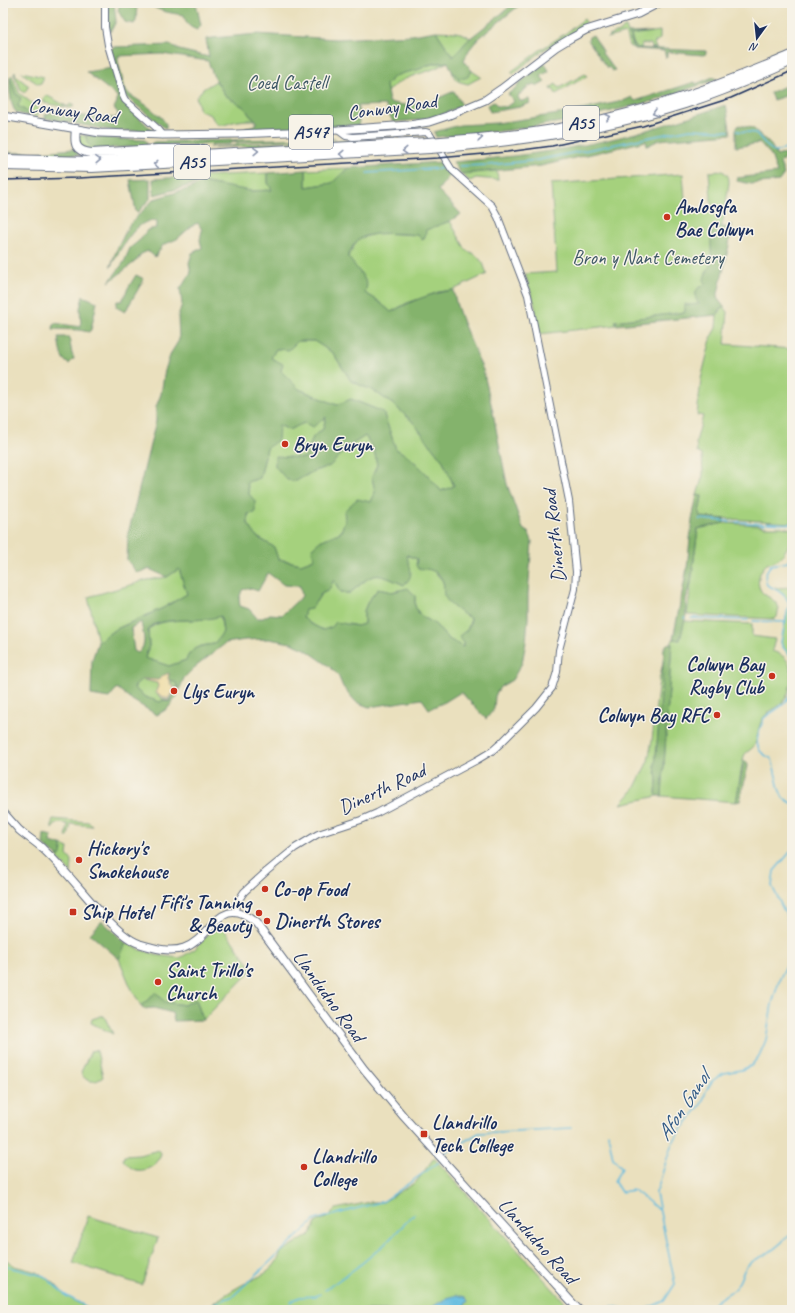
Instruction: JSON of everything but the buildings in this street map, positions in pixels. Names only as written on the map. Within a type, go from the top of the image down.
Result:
[{"type":"highway","name":"A55","points":[[727,86],[792,55]]},
{"type":"highway","name":"A55","points":[[3,166],[92,168],[530,139],[586,130],[642,116],[792,61]]},
{"type":"highway","points":[[76,129],[75,142],[77,147],[85,152],[92,153],[158,149],[195,149],[234,152]]},
{"type":"highway","name":"A55","points":[[3,159],[94,161],[234,152],[429,146]]},
{"type":"main road","name":"Conway Road","points":[[3,116],[76,129],[115,134],[163,135],[228,135],[338,130],[410,125],[429,122],[485,100],[556,47],[586,30],[638,14],[659,3]]},
{"type":"main road","points":[[3,812],[20,830],[43,848],[110,923],[131,940],[139,944],[169,950],[184,948],[196,940],[222,915],[235,912]]},
{"type":"main road","name":"Llandudno Road","points":[[235,912],[245,915],[256,923],[364,1069],[404,1117],[579,1310]]},
{"type":"street","points":[[105,3],[108,45],[122,96],[163,135]]},
{"type":"street","name":"Dinerth Road","points":[[235,912],[236,904],[244,892],[278,861],[305,841],[318,834],[377,814],[477,760],[492,751],[501,743],[536,708],[555,682],[559,650],[576,589],[576,572],[569,501],[528,295],[498,217],[492,206],[452,170],[429,133],[353,137],[346,136],[338,130]]},
{"type":"green space","points":[[106,3],[114,3],[116,21],[111,31],[108,31]]},
{"type":"green space","points":[[125,3],[137,3],[136,21],[134,24],[125,22],[118,11],[119,6]]},
{"type":"green space","points":[[148,3],[196,3],[201,25],[197,30],[194,29],[187,23],[184,15],[160,10]]},
{"type":"green space","name":"Coed Castell","points":[[514,3],[522,3],[478,39],[469,50],[464,60],[472,71],[466,78],[458,78],[452,71],[448,62],[430,64],[420,69],[398,75],[390,80],[386,85],[389,102],[404,105],[428,103],[454,91],[462,105],[442,115],[420,120],[393,122],[385,105],[358,106],[359,125],[245,130],[247,127],[256,125],[256,120],[250,116],[245,108],[225,95],[213,75],[208,61],[162,54],[118,56],[125,89],[130,95],[161,117],[166,124],[166,129],[125,96],[111,49],[114,47],[171,45],[179,50],[209,57],[206,39],[213,38],[257,34],[336,39],[412,35],[436,31],[453,57],[469,39]]},
{"type":"green space","points":[[584,19],[586,22],[576,31],[542,51],[513,74],[511,72],[540,50]]},
{"type":"green space","points":[[624,27],[626,27],[635,49],[629,46],[625,33],[607,38],[621,31]]},
{"type":"green space","points":[[436,31],[463,34],[470,38],[453,57]]},
{"type":"green space","points":[[660,31],[660,39],[654,43],[656,48],[652,48],[651,44],[642,44],[641,48],[635,47],[630,35]]},
{"type":"green space","points":[[652,32],[631,35],[634,45],[639,48],[706,51],[706,54],[667,52],[666,58],[664,51],[635,49],[628,33]]},
{"type":"green space","points":[[593,35],[603,51],[602,53],[615,70],[612,71],[609,67],[607,68],[588,40],[589,37]]},
{"type":"green space","points":[[448,62],[406,79],[396,84],[387,92],[386,85],[390,80],[398,75],[420,69],[431,64]]},
{"type":"green space","points":[[545,63],[549,71],[541,76],[545,82],[538,86],[534,84],[529,86],[518,97],[520,101],[529,99],[530,103],[520,107],[490,112],[487,105],[494,102],[497,106],[506,107],[514,101],[508,94],[518,86],[518,84]]},
{"type":"green space","points":[[113,68],[122,101],[153,131],[115,131],[45,118],[45,115],[52,112],[68,115],[117,117],[118,113],[114,108],[117,102],[117,96],[86,72]]},
{"type":"green space","points":[[15,71],[16,76],[29,86],[24,93],[21,90],[14,74]]},
{"type":"green space","points":[[452,71],[458,78],[469,76],[472,71],[481,77],[468,84],[457,80]]},
{"type":"green space","points":[[22,72],[44,77],[41,83],[38,84]]},
{"type":"green space","points":[[585,74],[587,76],[556,94],[553,89],[551,90],[550,88],[556,84],[559,88]]},
{"type":"green space","points":[[12,75],[19,93],[39,109],[37,117],[17,105],[19,96],[16,94],[10,77]]},
{"type":"green space","points":[[10,77],[16,94],[21,98],[18,106],[32,116],[20,114],[14,109],[10,96]]},
{"type":"green space","points":[[713,77],[717,79],[654,101],[574,120],[510,130],[436,137],[434,132],[460,125],[497,123],[572,112],[623,101],[632,97],[635,101],[695,82],[696,84]]},
{"type":"green space","points":[[216,81],[225,95],[245,108],[250,116],[256,120],[220,125],[217,124],[211,115],[200,111],[196,97],[203,89]]},
{"type":"green space","points":[[792,83],[792,94],[773,100],[770,93]]},
{"type":"green space","points":[[46,95],[68,107],[70,104],[74,106],[70,108],[44,103],[45,101],[42,100]]},
{"type":"green space","points":[[726,105],[731,134],[659,140],[647,146],[646,141],[541,166],[461,174],[453,162],[491,159],[585,145],[650,129]]},
{"type":"green space","points":[[739,125],[753,128],[771,145],[777,156],[792,151],[792,154],[788,155],[780,163],[784,174],[779,181],[751,184],[737,181],[737,178],[777,173],[771,155],[760,143],[736,147],[736,129]]},
{"type":"green space","points":[[86,135],[85,137],[94,149],[90,150],[80,146],[78,136]]},
{"type":"green space","points":[[86,135],[116,139],[145,140],[147,142],[147,146],[94,149],[87,143]]},
{"type":"green space","points":[[336,139],[233,142],[237,140]]},
{"type":"green space","points":[[237,140],[229,144],[151,146],[154,142]]},
{"type":"green space","points":[[340,140],[350,142],[293,146],[210,147],[240,144],[336,142]]},
{"type":"green space","points":[[73,149],[80,155],[3,153],[29,153]]},
{"type":"green space","points":[[442,162],[450,175],[438,190],[461,214],[450,221],[426,230],[425,237],[422,240],[418,235],[369,235],[354,244],[348,257],[363,276],[367,285],[365,293],[377,300],[391,312],[421,298],[453,290],[463,323],[483,370],[507,484],[523,529],[529,533],[532,541],[528,594],[528,618],[522,663],[512,680],[500,687],[495,696],[494,709],[486,719],[461,692],[445,702],[429,709],[422,699],[369,707],[356,702],[343,687],[338,675],[329,666],[305,649],[291,643],[269,639],[245,640],[226,643],[194,668],[184,678],[176,698],[167,709],[157,715],[132,700],[117,688],[109,698],[91,695],[92,660],[98,642],[114,630],[163,608],[187,594],[179,569],[167,577],[149,569],[137,573],[127,560],[128,534],[156,421],[156,407],[161,394],[165,370],[171,353],[179,340],[178,316],[182,304],[180,289],[191,273],[189,263],[192,253],[202,248],[200,240],[202,230],[198,223],[193,225],[177,239],[163,245],[155,257],[148,251],[141,254],[136,261],[109,282],[124,262],[130,248],[141,239],[147,230],[156,228],[157,221],[149,221],[142,224],[135,230],[123,246],[110,268],[116,251],[129,225],[154,199],[191,188],[201,182],[251,191],[272,190],[268,183],[268,173],[306,170],[306,187],[332,183],[348,168]],"holes":[[[298,341],[314,341],[333,353],[351,381],[374,391],[394,405],[412,421],[443,461],[454,486],[441,491],[415,462],[396,449],[383,412],[351,399],[337,405],[299,389],[281,371],[283,364],[271,358],[276,349],[289,350]],[[326,417],[323,429],[313,437],[305,458],[275,456],[275,466],[287,480],[296,481],[314,471],[330,466],[347,448],[365,436],[374,449],[377,465],[372,477],[375,492],[371,502],[357,499],[344,511],[345,520],[341,532],[320,541],[312,548],[314,559],[301,564],[278,559],[274,547],[257,537],[248,524],[248,514],[255,513],[255,501],[249,494],[247,482],[260,478],[267,448],[278,440],[279,425],[289,430],[304,423],[313,427]],[[407,555],[417,559],[416,565],[418,569],[430,570],[439,575],[443,582],[444,595],[447,601],[456,610],[471,619],[468,629],[459,636],[463,642],[463,647],[447,638],[435,624],[420,615],[415,606],[415,596],[408,588],[392,592],[378,589],[368,601],[364,611],[364,624],[357,626],[336,622],[332,627],[323,630],[309,623],[303,617],[305,610],[311,609],[321,594],[329,590],[334,580],[340,593],[350,593],[365,581],[375,576],[386,577],[404,585],[410,578],[411,571]],[[268,573],[284,585],[300,586],[302,596],[282,615],[270,614],[263,618],[257,618],[249,609],[240,606],[239,599],[242,590],[249,588],[258,591]],[[221,616],[223,632],[214,644],[205,645],[194,649],[188,655],[186,660],[169,666],[145,658],[149,646],[148,630],[153,625],[171,621],[205,619]],[[141,622],[144,643],[138,653],[134,651],[131,628]],[[169,674],[168,679],[176,683],[178,687],[169,702],[163,700],[160,702],[145,697],[134,688],[142,680],[158,680]]]},
{"type":"green space","points":[[348,168],[332,183],[306,187],[306,170]]},
{"type":"green space","points":[[497,171],[498,180],[476,178],[470,181],[461,174]]},
{"type":"green space","name":"Bron y Nant Cemetery","points":[[722,171],[728,176],[729,183],[724,215],[704,310],[616,321],[617,325],[540,334],[534,302],[525,274],[557,272],[551,184],[683,174],[686,211],[712,211],[709,172]]},
{"type":"green space","points":[[268,173],[268,183],[273,190],[251,191],[203,182],[203,176]]},
{"type":"green space","points":[[196,176],[196,183],[192,185],[154,195],[153,179]]},
{"type":"green space","points":[[150,179],[150,199],[138,212],[136,212],[130,180]]},
{"type":"green space","points":[[450,221],[466,250],[476,255],[483,263],[487,274],[453,290],[438,292],[407,303],[391,312],[377,300],[365,293],[348,257],[358,239],[378,233],[418,235],[425,230]]},
{"type":"green space","points":[[731,224],[729,245],[717,298],[724,307],[717,315],[617,325],[615,321],[685,312],[685,304],[699,304],[695,298],[695,293],[699,287],[703,286],[705,283],[705,276],[710,265],[712,232],[716,230],[718,226],[728,228]]},
{"type":"green space","points":[[136,275],[144,279],[125,312],[116,307],[117,301],[122,301]]},
{"type":"green space","points":[[83,296],[97,302],[91,330],[89,332],[53,329],[54,323],[81,327],[80,308]]},
{"type":"green space","points":[[724,307],[728,312],[725,344],[792,349],[792,523],[700,517],[699,512],[702,496],[697,495],[703,475],[702,455],[697,452],[696,442],[703,416],[697,415],[701,379],[712,335],[716,328],[717,315]]},
{"type":"green space","points":[[58,337],[69,337],[74,358],[69,364],[63,359]]},
{"type":"green space","points":[[298,341],[314,341],[333,353],[351,381],[374,391],[394,405],[412,421],[443,461],[454,486],[441,491],[415,462],[396,449],[383,412],[351,399],[337,405],[299,389],[281,371],[271,358],[276,349]]},
{"type":"green space","points":[[326,416],[323,429],[313,437],[305,458],[275,457],[296,481],[314,471],[330,466],[347,448],[365,436],[374,449],[377,465],[372,477],[375,492],[371,502],[345,520],[341,532],[320,541],[314,559],[301,564],[278,559],[274,547],[257,537],[248,524],[249,494],[247,482],[260,478],[267,448],[279,425],[289,430],[295,426]]},
{"type":"green space","points":[[697,495],[702,496],[699,512],[700,517],[724,519],[724,523],[698,529],[691,582],[686,599],[686,615],[680,640],[673,639],[687,568],[692,520]]},
{"type":"green space","points":[[724,523],[792,529],[790,543],[784,553],[779,559],[765,566],[761,572],[758,582],[762,592],[775,602],[779,608],[775,619],[687,615],[698,528]]},
{"type":"green space","points":[[406,555],[417,559],[425,568],[433,570],[443,581],[450,604],[471,619],[463,642],[463,648],[447,638],[435,624],[420,615],[415,606],[415,596],[398,590],[392,592],[378,589],[368,601],[364,611],[364,624],[357,626],[349,624],[323,630],[309,623],[303,617],[305,610],[316,602],[321,594],[329,590],[334,579],[340,593],[350,593],[371,576],[382,575],[404,585]]},
{"type":"green space","points":[[179,569],[187,594],[163,608],[114,630],[98,642],[88,597],[141,581],[167,577]]},
{"type":"green space","points":[[792,587],[792,658],[782,646],[781,642],[789,604],[786,597],[775,588]]},
{"type":"green space","points":[[220,615],[223,632],[214,644],[205,645],[194,649],[188,655],[186,660],[169,666],[145,658],[149,646],[148,630],[155,625],[163,622],[212,618]]},
{"type":"green space","name":"Colwyn Bay RFC","points":[[684,621],[752,624],[752,636],[775,639],[772,651],[784,657],[790,668],[791,682],[787,696],[783,702],[764,717],[760,724],[754,746],[745,754],[736,802],[662,796],[672,643],[673,639],[680,640]]},
{"type":"green space","points":[[672,643],[662,796],[658,796],[656,794],[657,781],[655,766],[664,648],[667,644]]},
{"type":"green space","points":[[664,658],[655,766],[657,781],[656,794],[658,796],[621,804],[634,789],[648,761],[659,680]]},
{"type":"green space","points":[[141,679],[157,683],[158,686],[156,692],[160,697],[168,701],[177,688],[171,684],[170,681],[176,683],[178,687],[169,703],[163,700],[160,702],[145,697],[134,688]]},
{"type":"green space","points":[[744,760],[747,762],[748,766],[740,801],[736,802]]},
{"type":"green space","points":[[53,819],[88,822],[92,826],[71,824],[68,837],[66,837],[68,824],[57,823],[52,829]]},
{"type":"green space","points":[[44,834],[52,836],[51,842],[61,845],[62,851],[59,857],[43,845]]},
{"type":"green space","points":[[61,845],[68,848],[67,855],[72,861],[71,873],[56,856],[59,857],[62,847]]},
{"type":"green space","points":[[102,921],[126,943],[119,959],[90,934]]},
{"type":"green space","points":[[219,923],[253,969],[203,1020],[196,999],[184,1005],[165,1002],[156,993],[141,1006],[131,988],[119,959],[126,943],[155,955],[180,958],[195,949]]},
{"type":"green space","points":[[156,992],[165,1002],[184,1005],[196,999],[203,1020],[174,1021],[172,1013],[154,1008],[143,1009],[141,1006]]},
{"type":"green space","points":[[104,1016],[113,1034],[91,1023],[92,1019]]},
{"type":"green space","points":[[91,1051],[97,1051],[103,1077],[97,1081],[90,1081],[82,1075],[81,1072]]},
{"type":"green space","points":[[159,1150],[161,1153],[156,1164],[144,1170],[134,1169],[123,1160],[124,1156],[139,1155]]},
{"type":"green space","points":[[434,1158],[561,1298],[569,1310],[203,1310],[235,1289],[265,1274],[274,1265],[281,1252],[311,1234],[316,1222],[326,1218],[335,1209],[371,1202],[383,1202],[416,1182]]},
{"type":"green space","points":[[88,1216],[158,1238],[142,1285],[73,1263]]},
{"type":"green space","points":[[3,1257],[14,1266],[37,1272],[53,1282],[65,1295],[90,1310],[3,1310]]},
{"type":"sand","points":[[169,673],[168,679],[171,685],[175,688],[168,699],[156,693],[158,686],[157,683],[141,679],[158,680]]},
{"type":"water","points":[[457,1295],[465,1297],[468,1301],[460,1310],[427,1310],[447,1298]]},
{"type":"waterway","points":[[459,166],[489,165],[538,160],[690,129],[729,131]]},
{"type":"waterway","points":[[737,131],[756,133],[768,147],[775,152],[792,144]]},
{"type":"waterway","points":[[367,173],[443,168]]},
{"type":"waterway","points":[[699,519],[765,524]]},
{"type":"waterway","points":[[767,523],[792,524]]},
{"type":"waterway","points":[[792,544],[791,558],[788,562],[771,565],[767,570],[765,577],[767,585],[784,595],[788,601],[789,604],[781,642],[782,646],[792,658]]},
{"type":"waterway","points":[[691,618],[748,620]]},
{"type":"waterway","points":[[753,621],[786,622]]},
{"type":"waterway","points":[[792,689],[787,700],[764,718],[758,734],[757,742],[761,752],[772,759],[779,789],[783,798],[792,803]]},
{"type":"waterway","name":"Afon Ganol","points":[[792,850],[774,871],[772,886],[786,915],[792,934]]},
{"type":"waterway","name":"Afon Ganol","points":[[786,915],[792,914]]},
{"type":"waterway","name":"Afon Ganol","points":[[644,1310],[664,1301],[675,1284],[656,1193],[671,1146],[679,1132],[702,1103],[706,1091],[712,1081],[723,1073],[741,1070],[751,1066],[759,1056],[766,1040],[772,1004],[780,978],[792,954]]},
{"type":"waterway","points":[[444,1153],[479,1133],[571,1128]]},
{"type":"waterway","points":[[608,1133],[613,1158],[622,1168],[614,1181],[621,1192],[634,1190],[659,1210]]},
{"type":"waterway","points":[[199,1310],[233,1296],[315,1220],[384,1201],[439,1162]]},
{"type":"waterway","points":[[325,1290],[360,1265],[385,1244],[414,1214]]},
{"type":"waterway","points":[[709,1310],[717,1301],[736,1288],[749,1264],[775,1248],[792,1232]]},
{"type":"waterway","points":[[3,1262],[8,1267],[44,1276],[65,1295],[92,1310]]},
{"type":"waterway","points":[[290,1302],[300,1297],[316,1296],[320,1294]]},
{"type":"waterway","name":"Afon Ganol","points":[[612,1306],[629,1310]]},
{"type":"railway","points":[[3,180],[79,178],[438,158],[507,152],[552,146],[643,126],[731,98],[792,71]]},
{"type":"place","name":"Amlosgfa Bae Colwyn","points":[[667,217]]},
{"type":"place","name":"Bryn Euryn","points":[[285,444]]},
{"type":"place","name":"Colwyn Bay Rugby Club","points":[[772,676]]},
{"type":"place","name":"Llys Euryn","points":[[174,691]]},
{"type":"place","name":"Colwyn Bay RFC","points":[[717,715]]},
{"type":"place","name":"Hickory's Smokehouse","points":[[79,860]]},
{"type":"place","name":"Co-op Food","points":[[265,889]]},
{"type":"place","name":"Ship Hotel","points":[[73,912]]},
{"type":"place","name":"Fifi's Tanning & Beauty","points":[[259,913]]},
{"type":"place","name":"Dinerth Stores","points":[[267,921]]},
{"type":"place","name":"Saint Trillo's Church","points":[[158,982]]},
{"type":"place","name":"Llandrillo Tech College","points":[[424,1134]]},
{"type":"place","name":"Llandrillo College","points":[[304,1167]]}]
